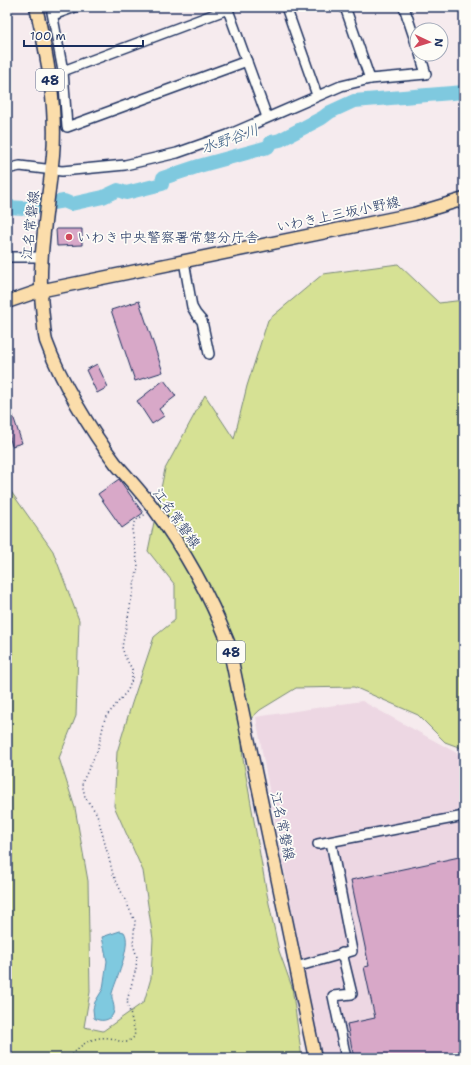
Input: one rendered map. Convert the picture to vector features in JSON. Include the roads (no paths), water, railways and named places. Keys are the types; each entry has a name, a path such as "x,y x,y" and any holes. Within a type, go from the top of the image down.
{"main road":[{"name":"江名常磐線","path":"36,7 52,97 53,154 44,225 40,291 46,339 67,388 115,462 153,508 186,556 215,609 228,642 315,1058"},
{"name":"いわき上三坂小野線","path":"7,302 40,291 414,214 464,200"}],"street":[{"path":"75,7 52,11 63,71 66,127 247,61"},
{"path":"286,7 317,95"},
{"path":"345,7 370,79"},
{"path":"404,7 409,22"},
{"path":"63,71 228,8 267,117"},
{"path":"7,169 20,166 62,171 102,168 124,165 177,153 228,135 317,95 341,86 370,79 426,74 422,62"},
{"path":"7,257 42,257"},
{"path":"184,261 192,306 202,321 209,354"},
{"path":"318,844 464,816"},
{"path":"296,967 352,951 331,842"},
{"path":"342,953 352,994 333,996 346,1058"}],"water":[{"path":"120,931 124,932 126,944 123,961 112,993 114,1011 110,1018 99,1020 94,1018 93,1009 95,1002 103,989 107,961 102,937"}],"waterway":[{"name":"水野谷川","path":"7,207 24,208 64,201 71,204 103,197 118,190 126,193 162,184 163,178 199,166 268,147 271,142 280,140 322,118 330,112 354,101 464,92"}],"place":[{"name":"いわき中央警察署常磐分庁舎","path":"69,237"}]}
